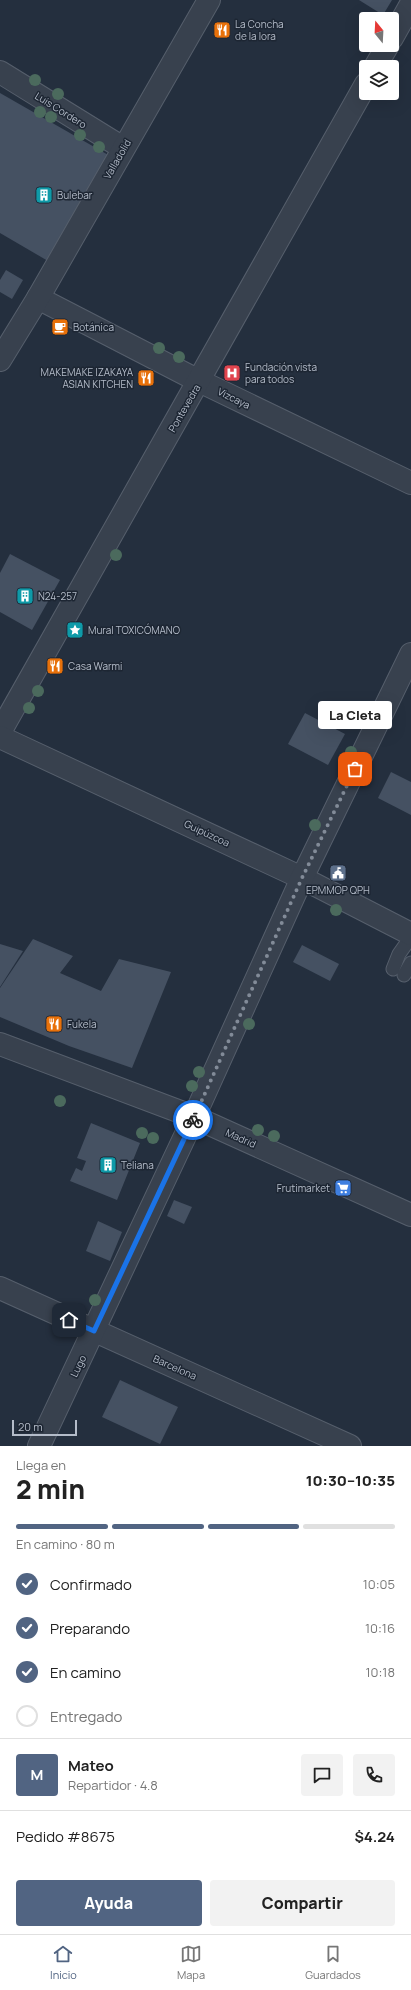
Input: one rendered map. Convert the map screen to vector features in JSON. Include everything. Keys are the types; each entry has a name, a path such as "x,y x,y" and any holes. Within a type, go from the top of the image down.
{"street":[{"name":"Valladolid","path":"0,360 38,298 209,0"},
{"path":"399,25 411,4"},
{"name":"Luis Cordero","path":"0,72 123,148"},
{"name":"Pontevedra","path":"0,732 200,381 359,97"},
{"name":"Vizcaya","path":"38,298 200,381 411,483"},
{"name":"Lugo","path":"39,1446 194,1117 302,878 411,654"},
{"name":"Guipúzcoa","path":"0,737 302,878 411,934"},
{"name":"Madrid","path":"0,1044 194,1117 411,1215"},
{"name":"Barcelona","path":"0,1288 350,1446"}],"lane":[{"path":"411,937 400,954 398,972 411,963"}],"building":[{"path":"359,0 392,0 385,12 378,12"},
{"name":"Bulebar","path":"0,93 110,156 48,261 0,233"},
{"path":"6,270 23,280 12,299 0,292 0,280"},
{"name":"N24-257","path":"10,554 60,580 32,630 0,612 0,573"},
{"path":"305,713 345,734 328,765 288,744"},
{"path":"391,772 411,782 411,815 378,798"},
{"path":"33,939 73,956 60,973 101,991 119,959 171,972 132,1068 69,1046 0,1017 0,988"},
{"path":"0,944 23,951 0,987"},
{"path":"302,945 339,964 330,981 293,962"},
{"name":"Teliana","path":"91,1123 140,1143 117,1200 70,1181 76,1168 82,1171 86,1161 77,1158"},
{"path":"174,1200 192,1207 184,1224 167,1216"},
{"path":"98,1221 122,1232 110,1261 86,1251"},
{"path":"120,1380 178,1407 160,1444 102,1417"}],"way so far":[{"path":"193,1120 302,878 355,769"}],"place":[{"name":"La Concha de la lora","path":"222,30"},
{"name":"Bulebar","path":"44,195"},
{"name":"Botánica","path":"60,327"},
{"name":"Fundación vista para todos","path":"232,373"},
{"name":"MAKEMAKE IZAKAYA ASIAN KITCHEN","path":"146,378"},
{"name":"N24-257","path":"25,596"},
{"name":"Mural TOXICÓMANO","path":"75,630"},
{"name":"Casa Warmi","path":"55,666"},
{"name":"La Cleta","path":"355,769"},
{"name":"EPMMOP QPH","path":"338,873"},
{"name":"Fukela","path":"54,1024"},
{"name":"Teliana","path":"108,1165"},
{"name":"Frutimarket","path":"343,1188"}],"route":[{"path":"69,1320 94,1331 193,1120"}]}
